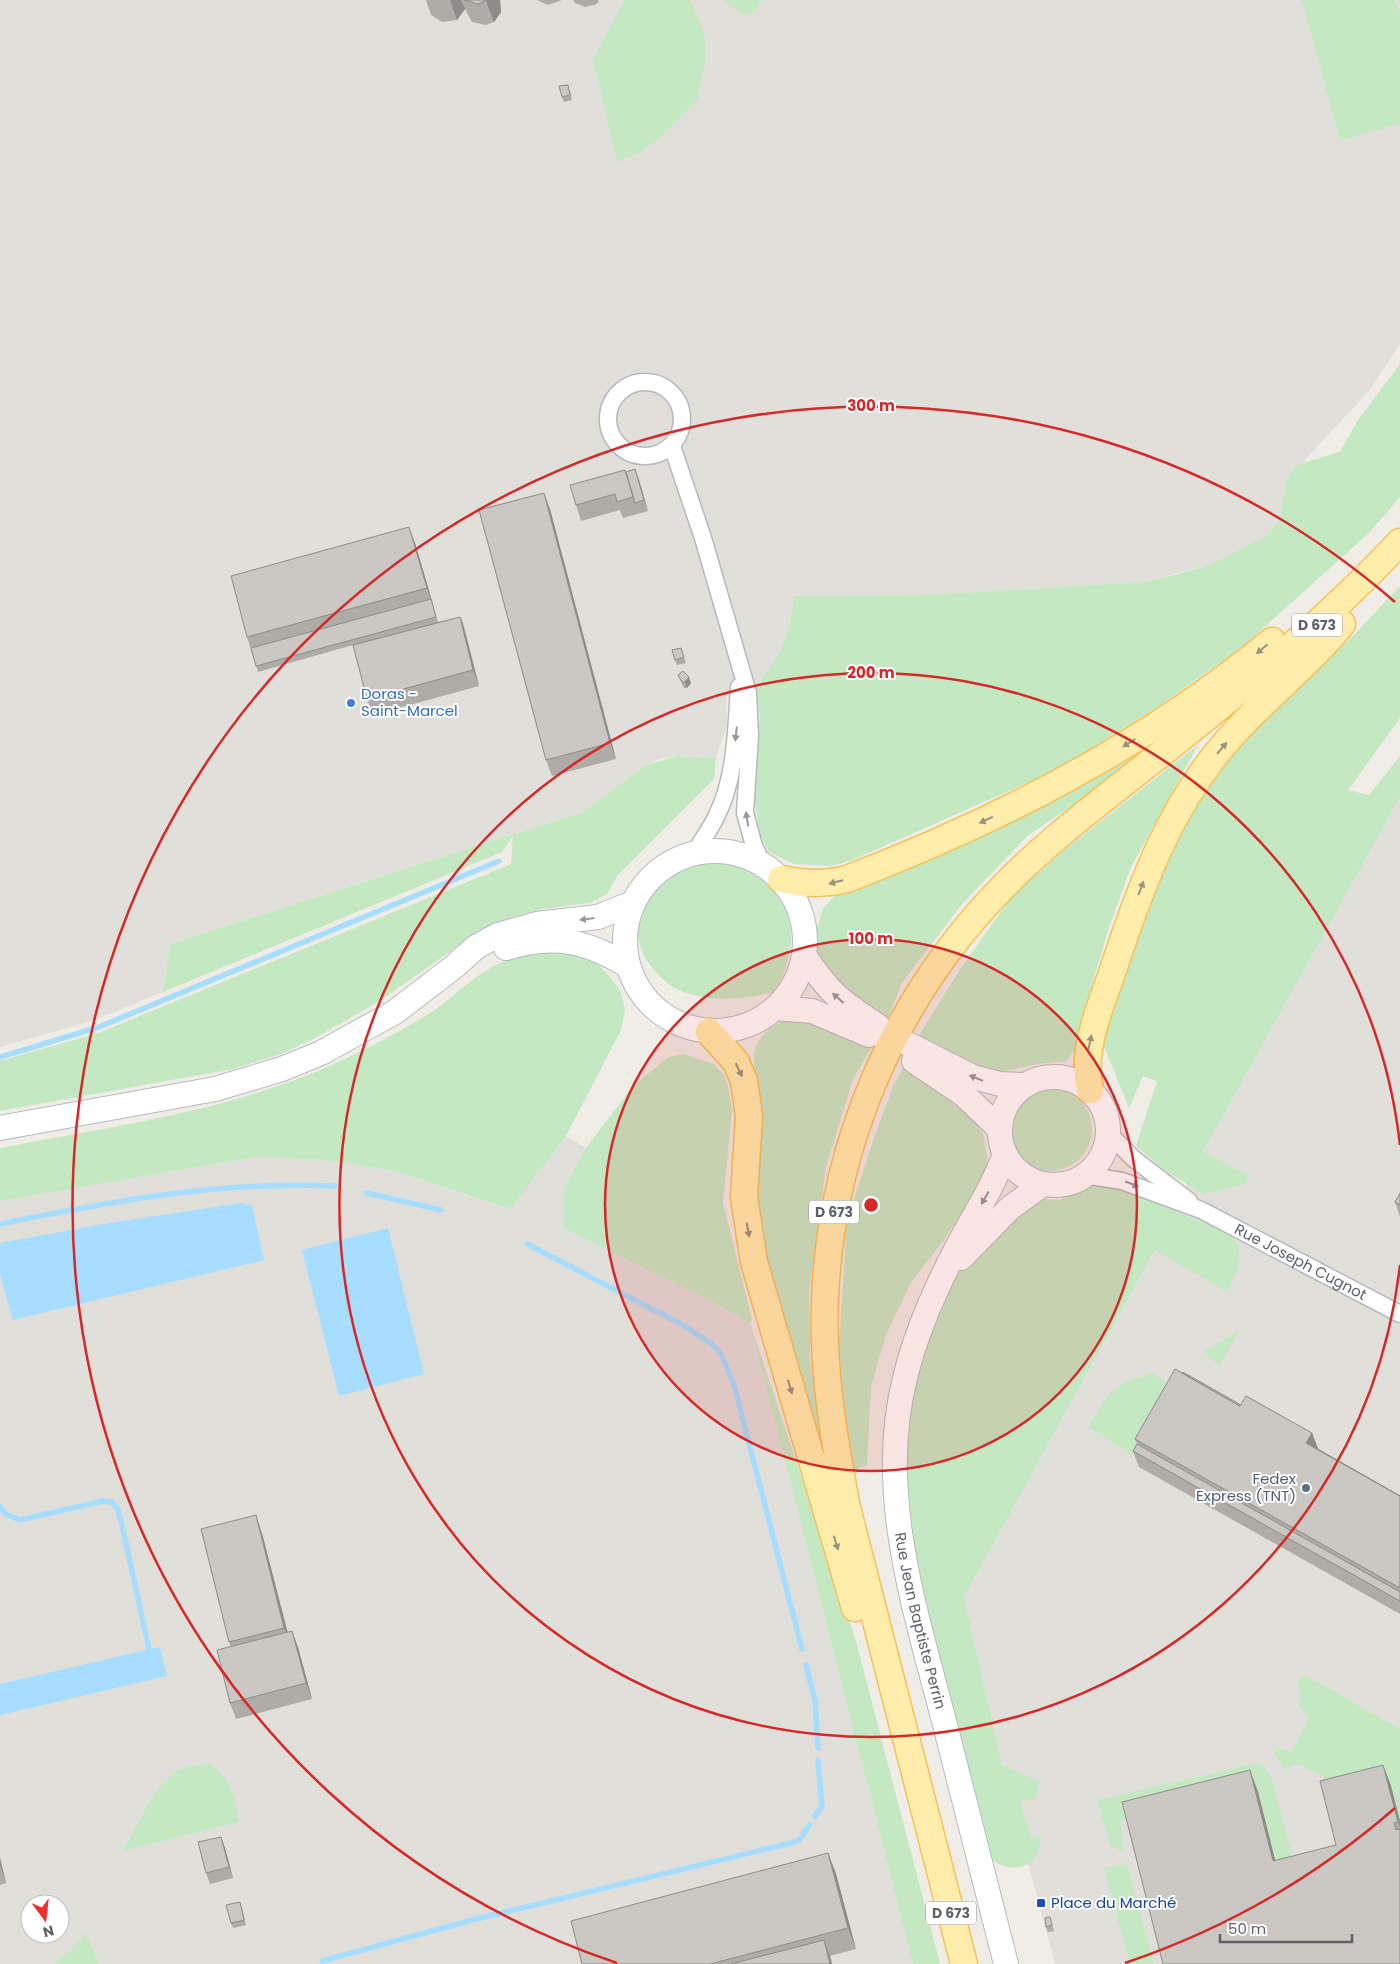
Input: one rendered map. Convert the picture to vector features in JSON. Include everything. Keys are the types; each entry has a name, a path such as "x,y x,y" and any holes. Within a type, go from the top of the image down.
{"main road":[{"path":"772,872 799,907 806,939 804,955 794,984 775,1008 745,1027 710,1032 682,1026 665,1017 650,1005 638,989 628,966 625,934 633,903 644,886 658,871 675,861 694,854 712,851 730,852 747,857 772,872 814,884 829,884 847,879 977,824 1082,771 1155,726 1248,661 1324,596 1400,521"},
{"name":"D 673","path":"964,1964 847,1508 835,1445 826,1374 824,1301 830,1232 844,1165 861,1112 883,1057 924,984 958,936 1002,888 1055,839 1310,632 1356,589 1400,542"},
{"path":"1090,1090 1087,1075 1087,1058 1097,1018 1147,872 1178,807 1234,733 1336,631 1400,552"},
{"path":"0,1128 215,1089 282,1069 321,1053 395,1012 455,966 476,947 498,935 537,924 598,917 633,903"},
{"path":"455,966 512,946 534,941 554,940 590,946 604,951 628,966"},
{"path":"775,1008 812,1010 875,1031 830,992 804,955"},
{"path":"710,1032 736,1062 744,1081 749,1116 744,1198 754,1262 901,1765 938,1862"},
{"path":"1000,1128 963,1094 907,1050 973,1077 1000,1084 1024,1086"},
{"path":"1050,1076 1072,1080 1090,1090 1100,1102 1106,1117 1108,1133 1105,1150 1097,1164 1085,1175 1072,1182 1058,1185 1043,1184 1027,1178 1014,1168 1004,1154 1000,1141 1000,1128 1007,1104 1024,1086 1037,1079 1050,1076"},
{"name":"Rue Jean Baptiste Perrin","path":"1004,1154 996,1180 970,1223 923,1318 905,1376 896,1437 897,1509 915,1608 1006,1964"},
{"name":"Rue Jean Baptiste Perrin","path":"943,1278 1010,1208 1043,1184"}],"street":[{"path":"672,446 655,456 636,456 619,446 609,429 609,410 619,393 636,383 655,383 672,393 682,409 682,429 672,446 703,538 748,692 746,813 754,846 772,872"},
{"path":"694,854 717,816 727,786 737,728 740,668"},
{"name":"Rue Joseph Cugnot","path":"1108,1133 1134,1159 1201,1210"},
{"name":"Rue Joseph Cugnot","path":"1085,1175 1122,1181 1201,1210 1400,1314"}],"shaded area":[{"path":"0,0 1400,0 1400,344 1369,391 1286,480 1280,520 1265,537 1243,550 1210,565 1143,582 927,595 794,596 787,638 777,661 755,688 726,696 727,724 716,758 677,756 660,759 646,765 583,812 170,944 163,992 92,1021 0,1047"},
{"path":"1400,797 1400,1964 1055,1964 1002,1765 964,1597 1155,1250 1203,1152"},
{"path":"566,1136 586,1148 564,1187 563,1228 750,1322 913,1964 0,1964 0,1201 257,1157 324,1160 394,1171 509,1209"}],"green space":[{"path":"625,0 690,0 704,31 706,58 697,100 663,135 640,152 617,162 593,59"},
{"path":"724,0 761,0 755,12 746,16"},
{"path":"1302,0 1395,0 1400,12 1400,124 1340,140"},
{"path":"1400,364 1400,497 1369,533 1240,649 1153,710 1054,771 850,861 832,866 794,864 769,852 759,833 754,795 760,717 755,688 772,665 783,645 794,596 927,595 1143,582 1210,565 1265,537 1280,520 1286,480 1299,464 1340,452 1358,420"},
{"path":"1400,586 1400,718 1348,790 1369,795 1400,756 1400,797 1203,1152 1250,1176 1245,1184 1203,1194 1163,1169 1136,1146 1157,1081 1143,1076 1129,1108 1103,1044 1105,1021 1167,846 1253,721 1352,637"},
{"path":"1197,708 1079,801 1027,836 962,904 902,983 886,1022 819,970 815,936 823,908 840,891"},
{"path":"1198,745 1131,867 1109,927 1083,1016 1076,1049 1066,1061 1037,1064 989,1075 916,1040 959,971 1012,896 1063,851"},
{"path":"677,756 716,758 714,779 618,875 607,894 589,903 543,909 506,919 474,935 378,1002 315,1038 279,1055 233,1069 0,1111 0,1061 98,1033 511,864 513,836 502,852 163,992 170,944 583,812 646,765"},
{"path":"709,861 732,863 753,871 769,883 781,898 788,916 791,935 789,955 783,975 772,993 725,999 690,994 675,988 663,979 650,965 642,951 638,936 638,921 642,907 649,894 659,882 671,873 689,865"},
{"path":"563,950 593,959 611,978 621,992 625,1010 621,1030 566,1136 510,1209 394,1171 324,1160 257,1157 0,1201 0,1148 171,1115 213,1105 296,1080 336,1063 410,1025 447,1001 473,979 496,965 524,955"},
{"path":"791,1017 812,1018 873,1045 853,1079 826,1167 809,1291 810,1358 826,1472 755,1225 754,1052 760,1039 768,1030"},
{"path":"683,1054 714,1064 724,1075 728,1087 732,1110 723,1203 752,1319 750,1323 713,1302 563,1228 564,1187 586,1148 633,1086 667,1058"},
{"path":"905,1064 976,1122 983,1133 987,1158 986,1174 944,1240 911,1282 886,1335 871,1387 867,1465 851,1471 839,1345 847,1221 893,1086"},
{"path":"1042,1087 1058,1087 1074,1094 1085,1105 1092,1121 1089,1145 1080,1159 1074,1164 1058,1171 1042,1171 1026,1164 1015,1153 1008,1137 1008,1121 1015,1105 1026,1094"},
{"path":"1092,1186 1107,1186 1125,1190 1232,1235 1239,1251 1239,1264 1227,1292 1155,1250 964,1597 1002,1765 1039,1781 1036,1799 1020,1801 1031,1838 1041,1835 1040,1846 1031,1862 1015,1868 1006,1867 988,1857 912,1559 904,1437 916,1356 939,1305 967,1261 994,1233 1040,1199 1060,1200"},
{"path":"750,1323 856,1641 940,1964 913,1964"},
{"path":"1239,1331 1220,1365 1207,1357 1203,1352"},
{"path":"1152,1373 1173,1387 1135,1457 1089,1427 1107,1397 1113,1391 1128,1381"},
{"path":"1305,1675 1400,1729 1400,1821 1329,1795 1323,1776 1297,1764 1284,1769 1275,1755 1276,1747 1292,1752 1309,1718 1299,1706 1298,1681"},
{"path":"1257,1763 1265,1768 1272,1779 1295,1868 1278,1873 1255,1786 1121,1821 1123,1851 1111,1847 1097,1800"},
{"path":"210,1764 223,1776 231,1790 239,1822 123,1851 154,1796 169,1777 185,1768"},
{"path":"1127,1864 1154,1964 1130,1964 1104,1868"},
{"path":"86,1933 99,1964 54,1964 70,1952"}],"water":[{"path":"242,1203 252,1205 264,1260 13,1320 0,1275 0,1243 103,1224"},
{"path":"388,1228 424,1374 339,1396 302,1250"},
{"path":"160,1647 167,1676 0,1715 0,1684"}],"building":[{"path":"464,0 487,0 478,4"},
{"path":"568,85 570,95 562,97 559,86"},
{"path":"635,469 644,500 635,503 626,472"},
{"path":"625,470 633,497 617,502 615,494 576,505 570,485"},
{"path":"544,493 610,743 546,760 479,510"},
{"path":"409,527 427,588 247,637 231,576"},
{"path":"431,599 436,617 256,666 251,648"},
{"path":"460,617 473,670 367,699 353,645"},
{"path":"681,648 684,657 675,660 672,650"},
{"path":"683,671 689,677 685,682 682,682 678,675"},
{"path":"1400,1193 1400,1205 1395,1202"},
{"path":"1175,1369 1240,1406 1246,1396 1312,1433 1306,1443 1400,1496 1400,1588 1135,1439"},
{"path":"1183,1372 1241,1405 1182,1373"},
{"path":"1137,1444 1400,1592 1400,1601 1133,1451"},
{"path":"1313,1447 1314,1447 1400,1496"},
{"path":"256,1515 284,1628 229,1642 201,1529"},
{"path":"292,1631 306,1683 230,1703 217,1650"},
{"path":"1383,1765 1398,1822 1394,1823 1396,1830 1400,1829 1400,1964 1163,1964 1122,1802 1250,1770 1273,1861 1336,1845 1320,1781"},
{"path":"221,1837 229,1867 206,1873 198,1842"},
{"path":"828,1853 848,1928 710,1964 582,1964 571,1921"},
{"path":"240,1902 244,1920 231,1923 226,1905"},
{"path":"1050,1917 1052,1925 1046,1927 1045,1918"},
{"path":"824,1940 830,1964 731,1964"}],"waterway":[{"path":"0,1057 99,1027 499,861"},
{"path":"0,1224 166,1194 249,1187 335,1186"},
{"path":"367,1193 441,1210"},
{"path":"527,1244 681,1324 712,1344 721,1354 734,1385 802,1649"},
{"path":"0,1507 6,1514 20,1520 103,1501 112,1502 118,1510 122,1525 149,1649"},
{"path":"806,1665 815,1700 818,1748"},
{"path":"815,1816 822,1806 818,1760"},
{"path":"322,1961 472,1920 795,1842 800,1839 810,1825"}],"place":[{"name":"Doras - Saint-Marcel","path":"351,703"},
{"name":"Fedex Express (TNT)","path":"1306,1488"},
{"name":"Place du Marché","path":"1041,1903"}]}
